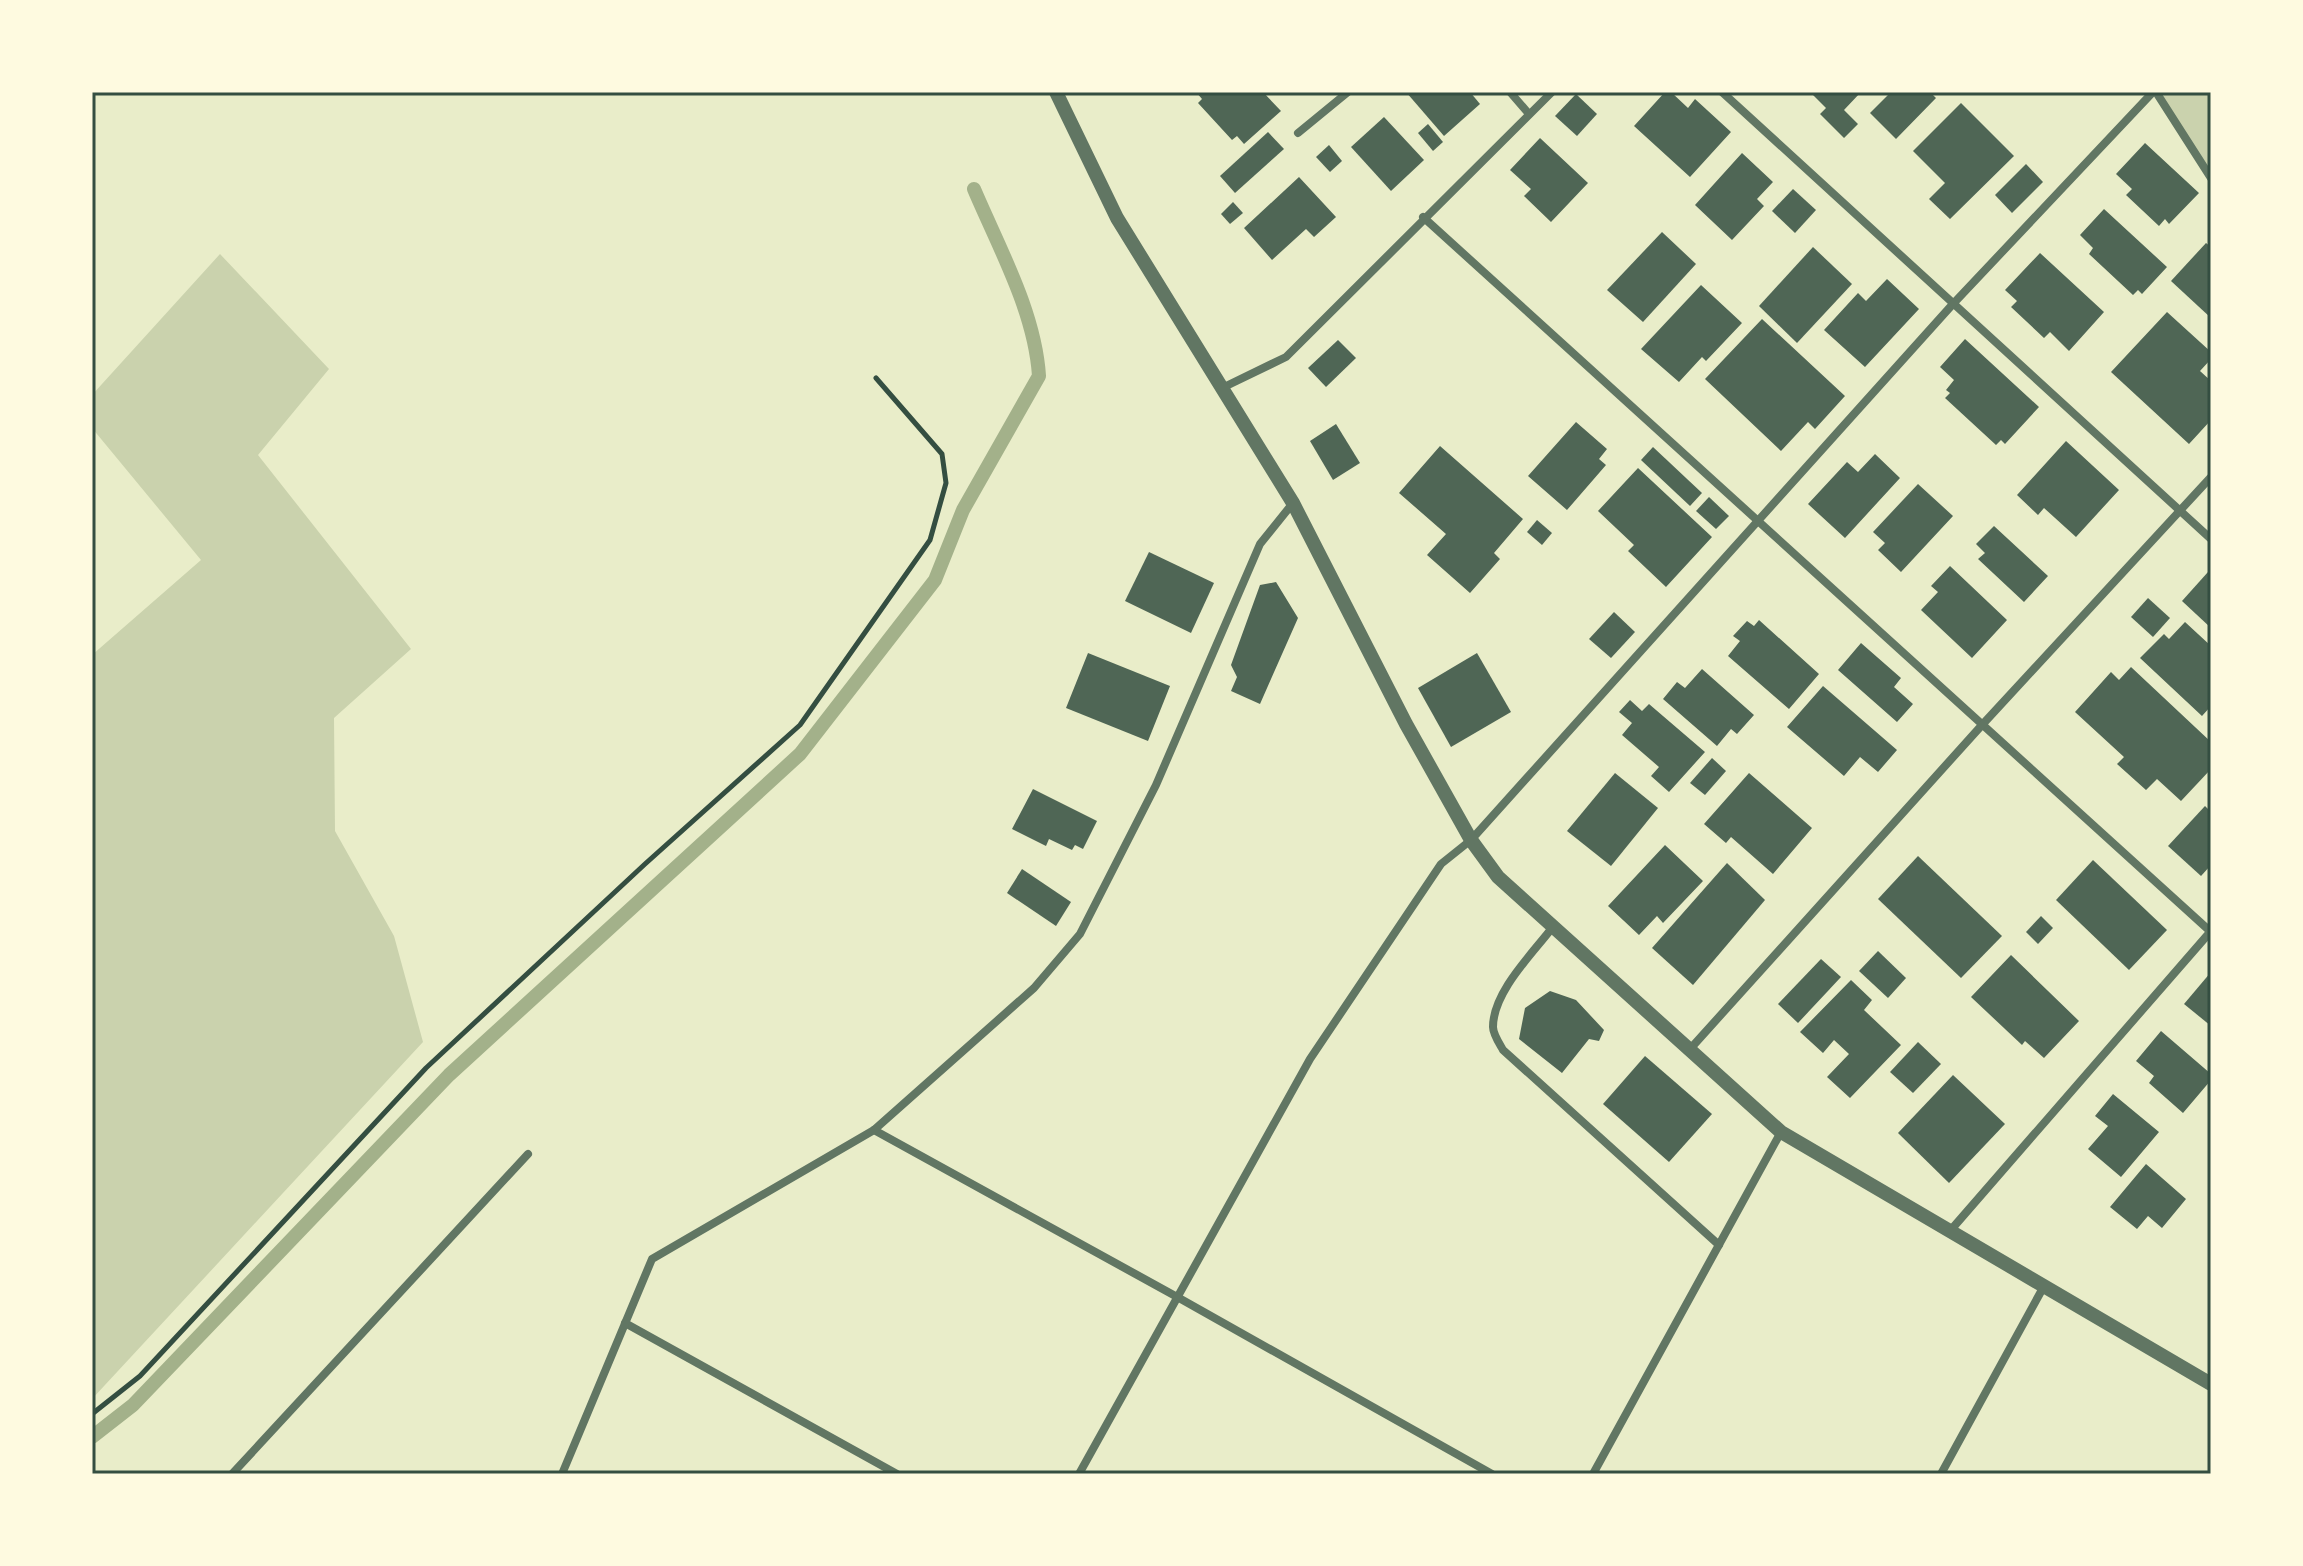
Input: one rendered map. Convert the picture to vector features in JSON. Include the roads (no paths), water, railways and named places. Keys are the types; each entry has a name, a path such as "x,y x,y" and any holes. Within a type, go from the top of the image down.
{"street":[{"path":"1056,92 1117,218 1293,503 1406,724 1471,840 1498,877 1781,1132 2211,1384"},
{"path":"1298,133 1348,92"},
{"path":"1510,92 1529,114"},
{"path":"1222,388 1286,357 1423,217 1552,92"},
{"path":"1722,92 2211,539"},
{"path":"1079,1474 1310,1059 1441,864 1471,840 1952,305 2154,92 2211,178"},
{"path":"1423,217 2211,931 1950,1231"},
{"path":"1691,1048 2211,477"},
{"path":"562,1474 652,1259 874,1130 1034,988 1080,934 1156,785 1260,544 1293,503"},
{"path":"1552,928 1503,992 1496,1007 1493,1030 1503,1050 1719,1245"},
{"path":"874,1130 1492,1474"},
{"path":"1593,1474 1781,1132"},
{"path":"232,1474 528,1154"},
{"path":"1941,1474 2044,1286"},
{"path":"625,1323 897,1474"}],"waterway":[{"path":"92,1437 133,1405 449,1075 800,754 935,580 963,510 1039,376 1031,328 1023,304 974,189"}]}
